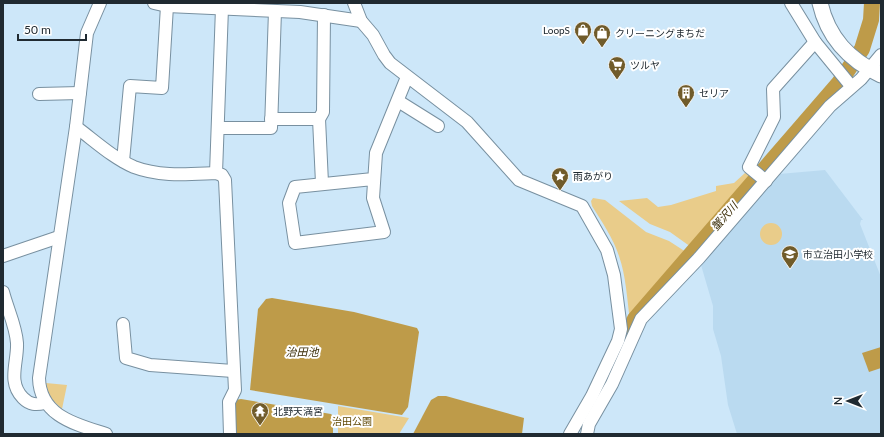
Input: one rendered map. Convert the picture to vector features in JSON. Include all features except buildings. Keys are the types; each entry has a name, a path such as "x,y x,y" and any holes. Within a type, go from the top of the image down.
{"main road":[{"path":"820,3 823,15 832,33 848,54 871,70"}],"street":[{"path":"100,3 87,33 76,127 39,378 39,389 45,403 53,411 65,418 106,434"},
{"path":"154,3 167,6 324,15 361,21"},
{"path":"354,3 361,21 373,35 384,55 407,77 467,122 519,180 582,206 610,258 621,329 618,341 593,395 570,434"},
{"path":"791,3 815,42 850,84"},
{"path":"122,161 130,86 162,88 167,6"},
{"path":"216,173 222,8"},
{"path":"218,128 271,128 275,11"},
{"path":"322,183 319,119 323,112 324,15"},
{"path":"761,177 749,168 774,116 773,89 815,42"},
{"path":"586,434 589,424 612,384 641,319 699,258 761,177 850,84 862,79 871,70 881,56"},
{"path":"373,179 322,183 295,187 290,203 295,243 384,232 373,198 373,179 376,154 407,77"},
{"path":"39,94 80,93"},
{"path":"398,101 438,126"},
{"path":"271,119 319,119"},
{"path":"76,127 122,161 134,167 159,173 216,173 222,175 225,180 227,190 233,371 235,390 229,402 230,434"},
{"path":"3,256 59,237"},
{"path":"3,292 17,341 14,382 18,393 26,401 34,405 45,403"},
{"path":"123,324 126,358 150,365 233,371"}],"shaded area":[{"path":"825,170 863,220 861,220 860,224 881,277 881,434 737,434 728,405 721,356 713,329 713,306 701,265 779,174"},
{"path":"241,399 331,414 333,416 333,434 234,434 232,420 235,400"}],"green space":[{"path":"745,173 753,175 691,247 670,232 650,224 619,201 647,198 658,207 671,205 716,191 716,186 734,183"},
{"path":"593,198 605,200 646,232 669,241 686,252 639,306 630,321 625,280 617,249 592,206 591,201"},
{"path":"767,223 775,223 782,230 782,238 775,245 767,245 760,238 760,230"},
{"path":"46,383 67,385 62,409 49,397"},
{"name":"治田公園","path":"338,406 409,418 399,434 338,434"}],"water":[{"name":"治田池","path":"272,298 354,312 417,328 419,332 408,407 402,415 250,390 258,309 266,299"},
{"path":"881,347 881,368 869,372 862,353"},
{"path":"438,396 446,396 524,418 522,434 413,434 431,400"}],"waterway":[{"name":"蟹沢川","path":"593,407 635,319 839,83 862,49 871,20 872,3"}],"place":[{"name":"LoopS","path":"583,45"},
{"name":"クリーニングまちだ","path":"602,48"},
{"name":"ツルヤ","path":"617,80"},
{"name":"セリア","path":"686,108"},
{"name":"雨あがり","path":"560,191"},
{"name":"市立治田小学校","path":"790,269"},
{"name":"北野天満宮","path":"260,426"}]}
